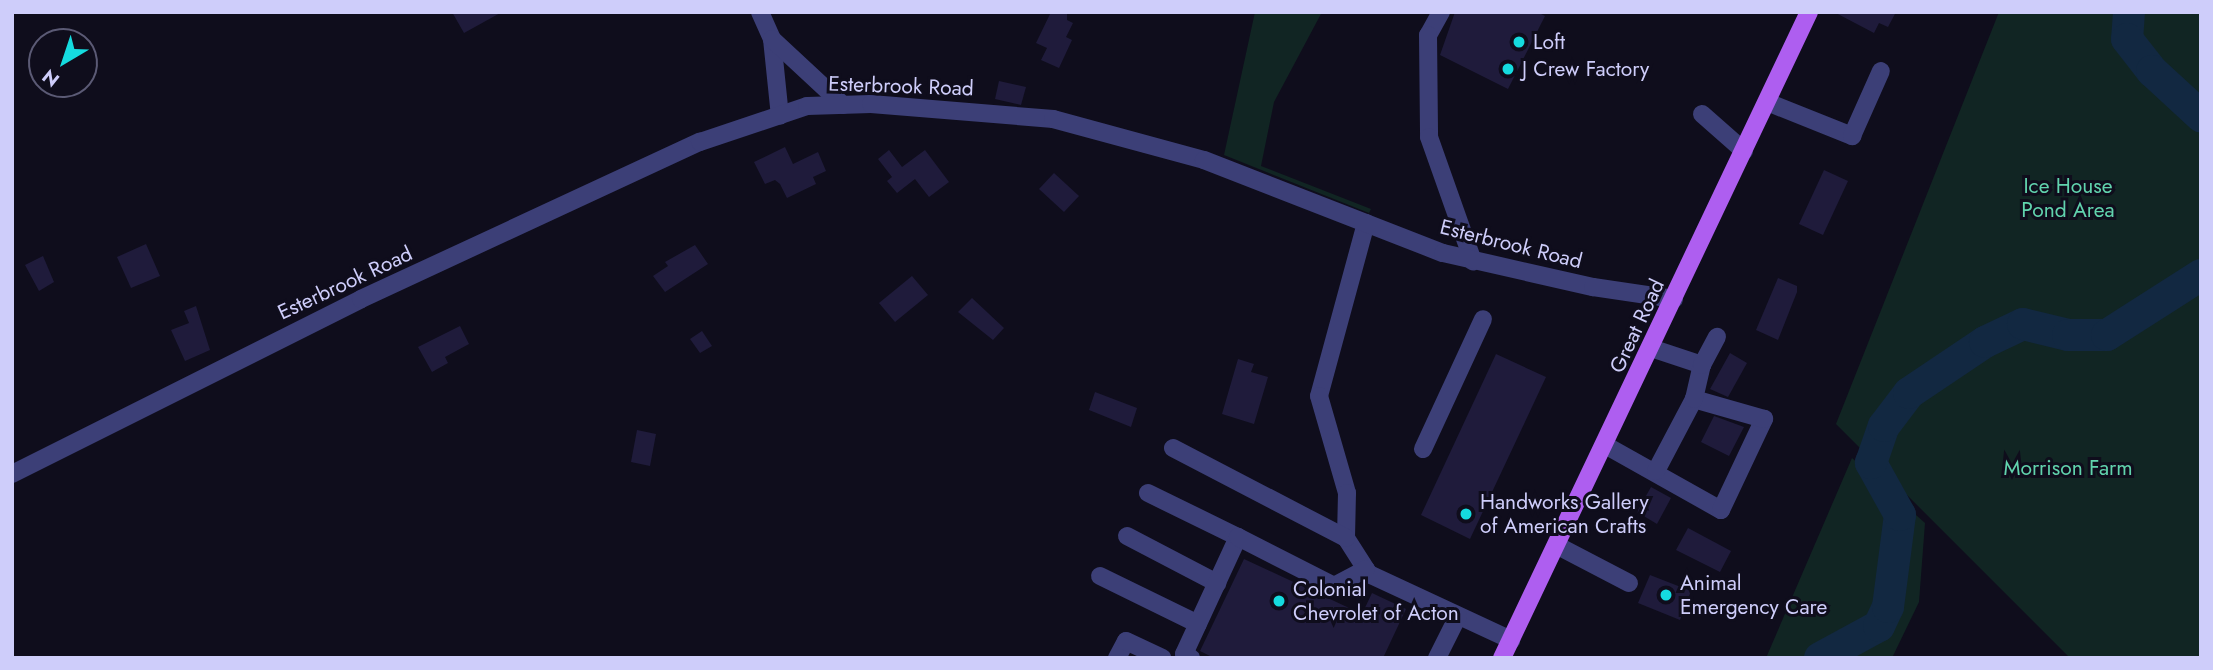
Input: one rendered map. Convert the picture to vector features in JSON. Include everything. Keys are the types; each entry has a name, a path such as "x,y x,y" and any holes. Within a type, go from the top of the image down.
{"main road":[{"name":"Great Road","path":"1502,658 1558,546 1810,12"}],"street":[{"path":"760,12 772,39 780,116"},
{"path":"1441,12 1428,35 1429,137 1473,261"},
{"path":"772,39 843,105"},
{"path":"1767,102 1852,136 1881,71"},
{"name":"Esterbrook Road","path":"12,474 361,299 699,142 807,106 843,105 1053,119 1205,160 1366,223 1473,261 1674,299"},
{"path":"1702,114 1744,151"},
{"path":"1346,538 1347,493 1320,397 1366,223"},
{"path":"1423,449 1483,319"},
{"path":"1656,471 1694,399 1702,365 1717,337"},
{"path":"1651,348 1702,365"},
{"path":"1605,446 1656,471 1721,510 1764,419 1694,399"},
{"path":"1173,448 1346,538 1366,569 1511,640"},
{"path":"1148,493 1334,586 1366,569"},
{"path":"1127,536 1217,583"},
{"path":"1185,656 1238,537"},
{"path":"1558,546 1629,583"},
{"path":"1100,576 1198,624"},
{"path":"1437,658 1458,615"},
{"path":"1117,658 1126,641 1162,658"}],"green space":[{"path":"1255,12 1322,12 1274,102 1261,166 1371,209 1369,213 1224,155"},
{"path":"1999,12 2201,12 2201,658 2070,658 1836,424"},
{"path":"1852,458 1925,523 1919,602 1892,658 1766,658"}],"building":[{"path":"452,12 502,12 464,33"},
{"path":"1051,12 1067,12 1067,20 1073,23 1066,37 1072,40 1059,68 1041,60 1047,48 1036,43"},
{"path":"1455,12 1537,12 1545,16 1508,89 1440,55"},
{"path":"1834,12 1896,12 1888,27 1879,23 1874,33"},
{"path":"999,81 1026,87 1021,105 995,99"},
{"path":"785,147 793,164 818,152 826,171 813,177 816,184 787,198 775,180 765,184 754,162"},
{"path":"889,150 902,167 925,150 949,182 929,197 915,179 897,193 887,181 892,177 878,159"},
{"path":"1824,170 1848,181 1823,235 1799,224"},
{"path":"1054,173 1079,196 1064,212 1039,189"},
{"path":"146,244 160,276 131,288 117,257"},
{"path":"695,245 708,264 665,292 653,276 668,266 665,262"},
{"path":"43,256 54,282 39,291 25,265"},
{"path":"912,276 928,295 895,322 879,303"},
{"path":"1778,278 1797,286 1797,292 1778,340 1756,330"},
{"path":"972,298 1004,328 993,340 958,312"},
{"path":"196,306 210,350 185,361 171,330 189,323 184,311"},
{"path":"460,326 469,344 445,357 448,363 432,372 418,347"},
{"path":"702,331 712,346 700,353 690,339"},
{"path":"1730,353 1747,363 1728,397 1710,389"},
{"path":"1496,354 1546,377 1470,539 1421,515"},
{"path":"1238,359 1254,364 1251,372 1268,377 1254,424 1222,414"},
{"path":"1095,392 1137,408 1131,427 1089,410"},
{"path":"1714,416 1744,427 1729,456 1701,442"},
{"path":"637,430 656,434 650,466 631,462"},
{"path":"1651,487 1671,498 1657,524 1637,512"},
{"path":"1688,528 1731,551 1720,572 1676,550"},
{"name":"Colonial Chevrolet of Acton","path":"1244,559 1362,614 1372,593 1406,609 1383,658 1214,658 1200,651"},
{"name":"Animal Emergency Care","path":"1650,575 1691,591 1680,620 1638,603"}],"waterway":[{"path":"2129,12 2127,39 2152,71 2201,116"},
{"path":"1820,658 1879,626 1888,607 1900,515 1871,463 1884,426 1909,393 1985,342 2023,324 2068,335 2107,335 2201,275"}],"place":[{"name":"Loft","path":"1519,42"},
{"name":"J Crew Factory","path":"1508,69"},
{"name":"Handworks Gallery of American Crafts","path":"1466,514"},
{"name":"Animal Emergency Care","path":"1666,595"},
{"name":"Colonial Chevrolet of Acton","path":"1279,601"}],"park label":[{"name":"Ice House Pond Area","path":"2068,198"},
{"name":"Morrison Farm","path":"2068,468"}]}
